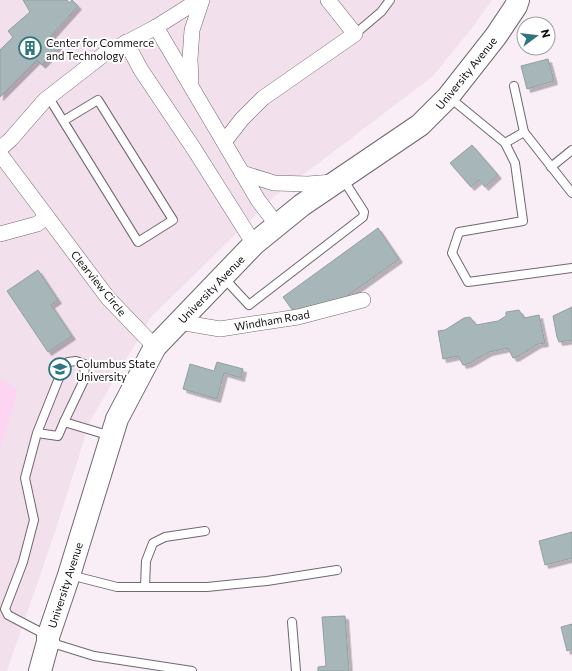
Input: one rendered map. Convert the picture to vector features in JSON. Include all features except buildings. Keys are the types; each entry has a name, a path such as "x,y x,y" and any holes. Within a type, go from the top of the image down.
{"main road":[{"name":"University Avenue","path":"40,671 48,640 117,419 155,347 254,244 276,225 420,125 448,97 496,36 516,6 518,0"}],"street":[{"path":"0,149 11,139 45,100 103,55 156,27 200,0"},
{"path":"191,85 190,59 192,30 200,0"},
{"path":"224,142 242,119 263,98 355,34 328,0"},
{"path":"156,27 258,200 276,225"},
{"path":"126,42 141,70 194,149 254,244"},
{"name":"Clearview Circle","path":"0,154 108,298 155,347"},
{"path":"242,173 274,183 308,184 340,180"},
{"path":"0,234 37,224 47,217"},
{"name":"Windham Road","path":"179,322 220,329 298,317 363,300"}],"lane":[{"path":"355,34 381,12 390,0"},
{"path":"514,86 524,132 572,193"},
{"path":"448,97 505,143 515,163 523,221 459,232 452,253 468,282 572,268"},
{"path":"49,98 63,121 138,242 173,220 98,100 63,121"},
{"path":"505,143 524,132"},
{"path":"551,167 572,150"},
{"path":"222,277 249,305 363,217 364,212 340,180"},
{"path":"37,433 58,436 85,378 84,364 76,361 68,362 37,433 25,478 34,520 23,562 5,609 8,615 48,640 94,656 192,671"},
{"path":"64,422 112,436"},
{"path":"145,587 146,561 153,544 165,537 205,531"},
{"path":"69,575 117,587 206,587 267,581 337,570"},
{"path":"292,622 296,671"}],"shaded area":[{"name":"Columbus State University","path":"0,0 492,0 473,27 432,77 275,196 151,317 90,421 56,529 7,671 0,671"},
{"path":"0,379 18,389 0,450"}],"place":[{"name":"Center for Commerce and Technology","path":"30,48"},
{"name":"Columbus State University","path":"60,369"}]}
